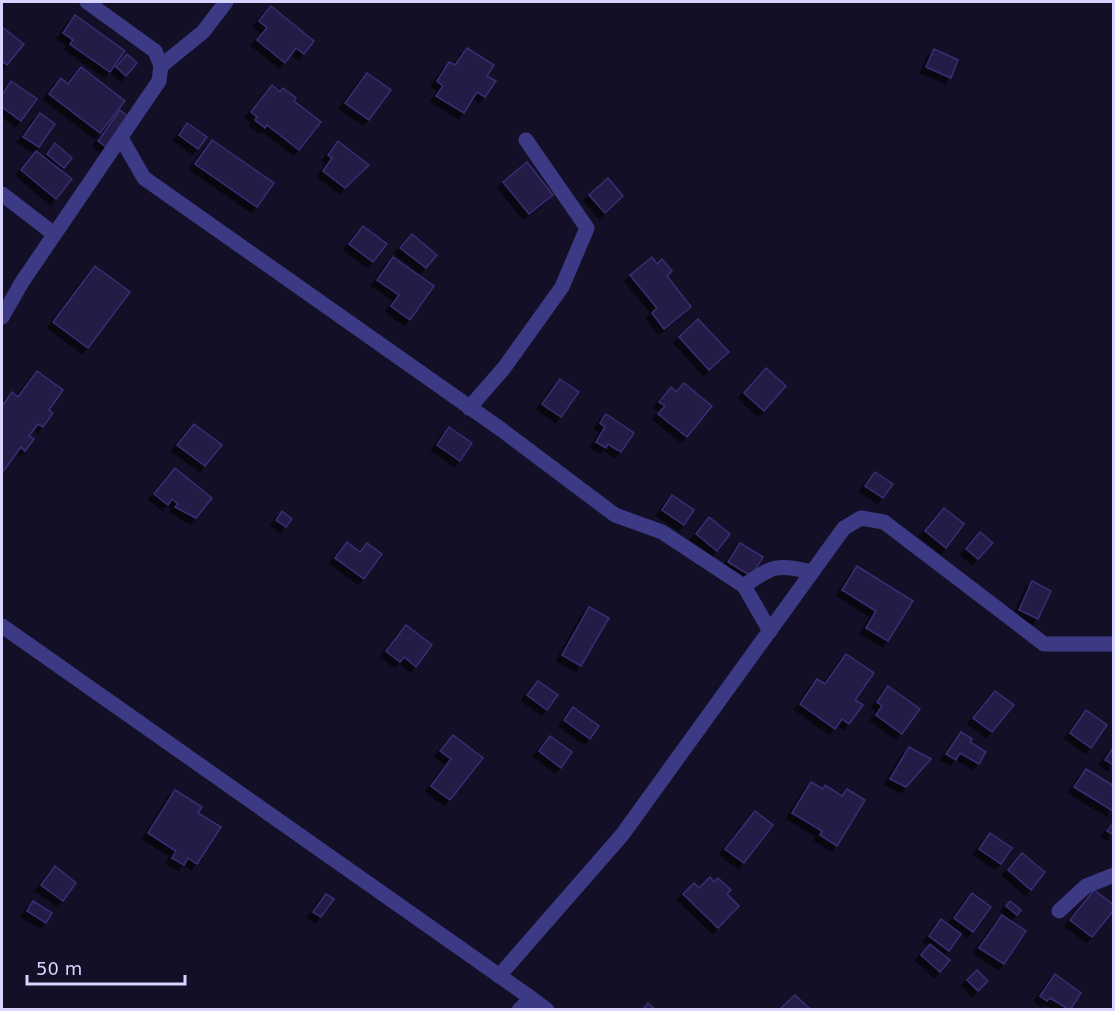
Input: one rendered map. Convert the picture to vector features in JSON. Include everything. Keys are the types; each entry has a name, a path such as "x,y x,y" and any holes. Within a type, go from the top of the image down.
{"street":[{"path":"2,317 54,234 159,81 161,66 155,51 87,2"},
{"path":"161,66 202,32 226,2"},
{"path":"121,138 144,178 470,408 615,515 662,532 744,586 770,631"},
{"path":"470,408 504,368 562,287 586,228 526,140"},
{"path":"2,194 54,234"},
{"path":"499,976 622,835 844,528 861,518 884,522 1044,644 1113,644"},
{"path":"744,586 770,567 812,572"},
{"path":"2,626 547,1010"},
{"path":"1059,911 1086,886 1113,874"},
{"path":"519,1010 531,998"}],"building":[{"path":"271,6 314,41 304,54 296,48 285,63 257,40 267,28 259,21"},
{"path":"75,15 125,51 110,72 70,44 73,40 63,33"},
{"path":"2,27 24,44 7,65 2,61"},
{"path":"467,48 494,65 487,76 496,81 485,97 477,92 464,113 436,96 443,86 437,81 449,62 455,65"},
{"path":"934,49 958,60 951,78 926,67"},
{"path":"127,54 137,63 126,76 116,67"},
{"path":"81,67 125,101 100,133 49,94 61,78 68,84"},
{"path":"367,73 391,90 369,120 345,103"},
{"path":"11,81 37,99 21,121 2,107 2,95"},
{"path":"272,85 280,92 283,88 296,98 294,101 321,122 299,150 267,125 265,128 255,120 257,117 251,112"},
{"path":"120,110 131,119 109,149 98,141"},
{"path":"40,113 55,124 39,147 23,137"},
{"path":"187,123 207,137 198,149 179,135"},
{"path":"212,140 274,183 257,207 195,164"},
{"path":"338,141 369,165 345,188 323,171 332,158 328,155"},
{"path":"55,143 72,158 64,168 47,154"},
{"path":"36,151 72,179 56,199 21,170"},
{"path":"527,162 553,195 529,214 503,182"},
{"path":"608,178 623,196 605,213 589,195"},
{"path":"363,226 387,244 373,262 349,244"},
{"path":"412,234 437,255 426,268 400,248"},
{"path":"393,257 434,286 410,320 391,306 399,295 377,280"},
{"path":"652,257 657,264 662,259 672,271 667,276 691,307 664,329 652,313 657,308 630,275"},
{"path":"95,266 130,292 88,348 53,322"},
{"path":"698,319 729,352 709,370 679,337"},
{"path":"766,368 786,386 764,411 744,393"},
{"path":"37,371 63,390 49,410 53,413 43,427 38,424 29,436 34,439 25,451 21,447 2,473 2,406 12,392 18,397"},
{"path":"560,379 579,392 561,417 542,404"},
{"path":"684,383 712,406 687,437 658,414 665,406 659,402 671,387 676,392"},
{"path":"606,414 634,433 621,452 608,444 606,448 596,442 605,427 600,423"},
{"path":"194,424 222,445 205,466 177,445"},
{"path":"449,427 472,443 460,461 437,445"},
{"path":"175,468 212,498 196,518 175,507 178,504 172,499 168,505 154,494"},
{"path":"875,472 893,484 883,498 865,486"},
{"path":"672,495 694,510 684,525 662,510"},
{"path":"944,508 964,524 946,548 925,531"},
{"path":"282,511 292,519 286,527 276,520"},
{"path":"709,517 730,534 717,551 696,534"},
{"path":"980,532 993,543 978,559 966,549"},
{"path":"347,542 360,552 367,543 382,554 364,579 335,558"},
{"path":"740,543 763,557 751,576 728,562"},
{"path":"857,566 913,601 888,641 866,628 876,611 842,590"},
{"path":"1032,581 1051,591 1038,619 1019,610"},
{"path":"589,607 609,618 581,666 562,655"},
{"path":"406,625 432,645 416,667 404,657 400,662 386,651"},
{"path":"846,654 874,673 855,700 863,705 849,724 842,719 835,729 800,704 817,679 825,684"},
{"path":"538,681 558,695 547,710 527,695"},
{"path":"888,686 920,709 902,734 876,715 882,706 877,702"},
{"path":"995,691 1014,705 992,732 973,718"},
{"path":"573,707 599,726 590,739 564,720"},
{"path":"1086,710 1107,725 1091,748 1070,733"},
{"path":"961,732 972,739 970,742 986,752 979,764 960,753 956,760 946,754"},
{"path":"453,735 483,758 450,800 431,786 451,759 440,751"},
{"path":"550,736 572,752 561,768 539,751"},
{"path":"1114,746 1114,765 1105,760"},
{"path":"909,747 931,759 906,787 890,779"},
{"path":"1086,769 1114,786 1113,811 1074,787"},
{"path":"811,782 823,789 825,785 842,796 847,789 865,800 837,846 820,835 822,831 792,813"},
{"path":"175,790 202,807 198,813 221,827 197,864 188,858 184,865 172,858 176,851 148,833"},
{"path":"755,811 773,825 744,863 725,849"},
{"path":"1114,822 1114,835 1107,831"},
{"path":"990,833 1012,848 1001,864 979,849"},
{"path":"1022,853 1045,872 1031,890 1008,870"},
{"path":"55,866 76,883 63,901 41,885"},
{"path":"710,877 714,882 718,878 731,890 727,894 739,906 718,928 683,894 694,883 699,888"},
{"path":"1094,890 1114,905 1114,910 1092,937 1070,920"},
{"path":"972,893 991,907 973,932 954,918"},
{"path":"326,894 334,899 321,917 313,912"},
{"path":"33,901 52,913 46,923 27,911"},
{"path":"1010,901 1021,910 1017,915 1006,906"},
{"path":"1002,915 1026,931 1004,964 979,948"},
{"path":"941,919 961,934 949,951 929,936"},
{"path":"930,944 950,960 940,972 921,955"},
{"path":"977,970 988,981 978,991 967,980"},
{"path":"1055,974 1081,993 1070,1010 1050,998 1047,1001 1040,996"},
{"path":"795,995 811,1010 780,1009"},
{"path":"648,1003 656,1010 642,1010"}]}
